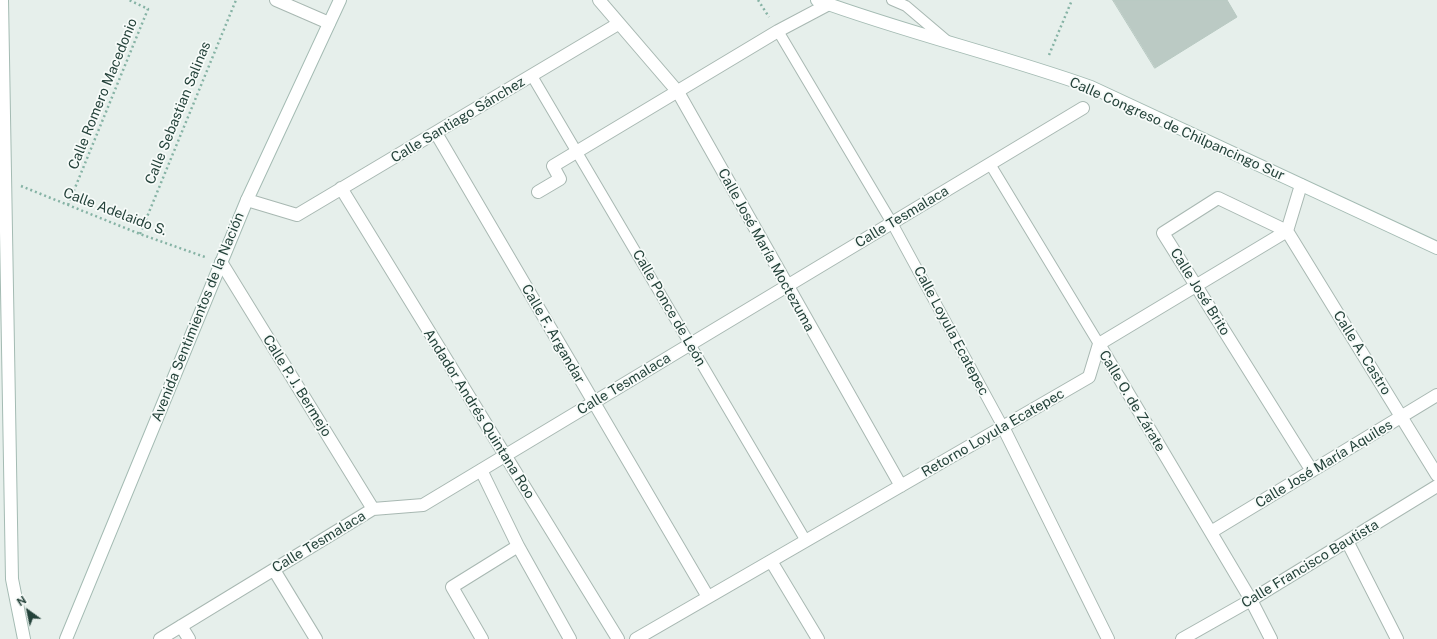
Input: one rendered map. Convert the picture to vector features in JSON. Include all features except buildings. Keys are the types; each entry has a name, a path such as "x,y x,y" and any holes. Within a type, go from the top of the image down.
{"street":[{"path":"2,0 12,579 24,639"},
{"path":"276,0 329,23"},
{"name":"Avenida Sentimientos de la Nación","path":"66,639 247,200 340,0"},
{"name":"Calle José María Moctezuma","path":"598,0 678,92 901,486"},
{"name":"Calle Congreso de Chilpancingo Sur","path":"817,0 949,43 1042,70 1091,87 1437,248"},
{"path":"538,192 560,179 553,166 778,31 829,4"},
{"name":"Calle Santiago Sánchez","path":"247,200 297,215 618,24"},
{"name":"Calle Tesmalaca","path":"160,639 373,509 423,505 1083,108"},
{"name":"Calle F. Argandar","path":"436,133 708,597"},
{"path":"1099,344 1287,231 1301,185"},
{"name":"Andador Andrés Quintana Roo","path":"341,188 618,639"},
{"name":"Calle José Brito","path":"1287,231 1218,198 1163,234 1197,285 1312,471"},
{"name":"Calle A. Castro","path":"1287,231 1437,475"},
{"name":"Calle P. J. Bermejo","path":"221,262 373,509"},
{"name":"Retorno Loyula Ecatepec","path":"636,639 1089,377 1099,344"},
{"name":"Calle O. de Zárate","path":"1099,344 1251,600 1271,639"},
{"name":"Calle José María Aquiles","path":"1210,532 1437,395"},
{"name":"Calle Loyula Ecatepec","path":"1003,427 1108,639"},
{"path":"481,470 518,546 570,639"},
{"name":"Calle Francisco Bautista","path":"1182,639 1251,600 1437,486"},
{"path":"1347,541 1398,639"},
{"path":"482,639 452,587 518,546"},
{"path":"771,561 818,639"},
{"path":"274,570 316,639"},
{"path":"181,626 189,639"}],"lane":[{"path":"892,0 906,6 949,43"},
{"name":"Calle Loyula Ecatepec","path":"778,31 892,223 1003,427"},
{"name":"Calle Ponce de León","path":"532,76 578,151 806,541"},
{"name":"Calle O. de Zárate","path":"990,164 1099,344"}],"path":[{"name":"Calle Romero Macedonio","path":"68,205 148,9 129,0"},
{"name":"Calle Sebastian Salinas","path":"140,234 236,0"},
{"path":"1042,70 1072,0"},
{"name":"Calle Adelaido S.","path":"4,179 140,234 221,262"}]}
